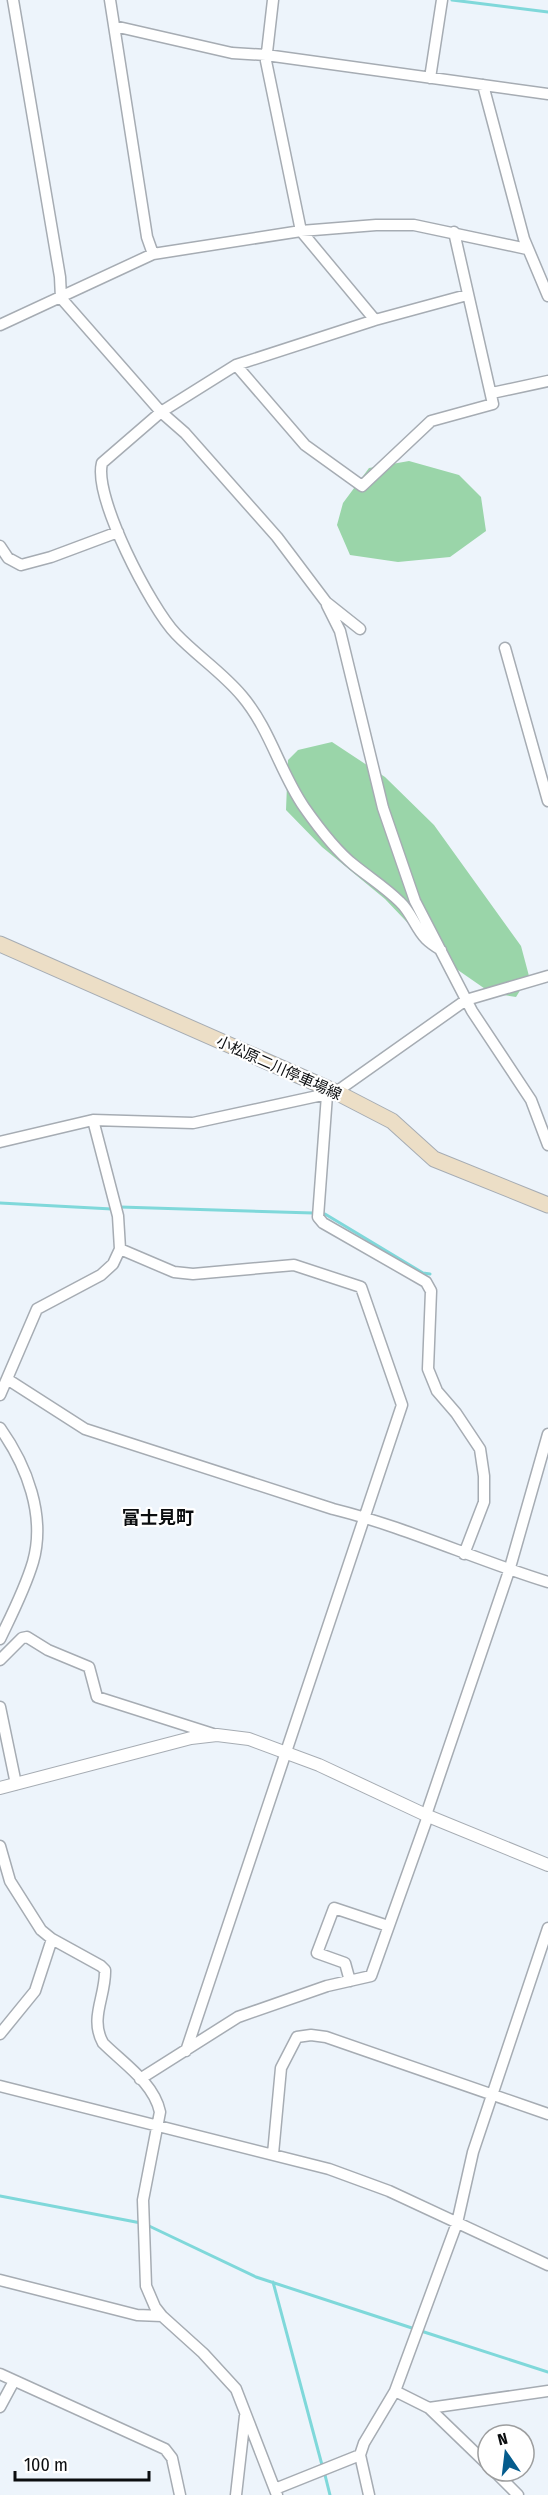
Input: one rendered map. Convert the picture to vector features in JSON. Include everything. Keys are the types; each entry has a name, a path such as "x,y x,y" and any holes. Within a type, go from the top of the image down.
{"main road":[{"name":"小松原二川停車場線","path":"0,944 392,1121 434,1159 548,1205"}],"street":[{"path":"13,0 60,277 61,298 161,412 185,433 277,537 326,603 340,631 383,808 415,900 466,1000 531,1100 548,1145"},
{"path":"110,0 147,237 153,254"},
{"path":"273,0 266,55 301,231 375,320"},
{"path":"430,78 442,0"},
{"path":"114,26 232,53 266,55 548,94"},
{"path":"483,85 527,249 548,296"},
{"path":"0,325 153,254 301,231 376,225 414,225 527,249"},
{"path":"236,365 305,445 362,486 431,421 493,404 454,232"},
{"path":"441,950 426,939 403,904 379,882 354,865 333,844 304,808 290,785 265,728 229,681 177,635 163,618 145,588 118,532 107,506 99,473 102,463 161,412 236,365 375,320 467,294"},
{"path":"492,393 548,381"},
{"path":"0,546 8,558 21,564 51,557 118,532"},
{"path":"326,603 360,629"},
{"path":"505,648 548,801"},
{"path":"0,1142 93,1120 193,1123 331,1094 466,1000 548,976"},
{"path":"331,1094 318,1217 323,1223 426,1282 431,1291 428,1369 437,1391 456,1413 480,1449 484,1476 484,1502 464,1554"},
{"path":"0,1395 38,1309 100,1275 113,1264 120,1249 118,1216 93,1120"},
{"path":"120,1249 174,1272 194,1274 294,1265 361,1287 402,1405 186,2051"},
{"path":"7,1379 84,1429 333,1509 365,1517 548,1582"},
{"path":"0,1428 27,1473 36,1521 37,1543 25,1585 0,1639"},
{"path":"140,2079 238,2017 327,1986 371,1976 509,1570 548,1434"},
{"path":"0,1660 22,1638 27,1637 48,1650 89,1667 97,1697 216,1735 249,1739 286,1752 427,1815 548,1865"},
{"path":"0,1707 16,1784"},
{"path":"0,1788 191,1738 216,1735"},
{"path":"0,1846 9,1881 41,1930 52,1939 105,1970 96,2018 98,2034 103,2043 158,2100 160,2112 145,2182 143,2223 146,2286 154,2307 203,2353 236,2390 276,2492 360,2455"},
{"path":"350,1981 345,1963 317,1953 334,1908 388,1926"},
{"path":"369,2495 360,2455 364,2443 395,2391 457,2223 472,2152 548,1928"},
{"path":"0,2034 35,1991 52,1939"},
{"path":"273,2154 281,2068 297,2037 311,2035 326,2037 548,2114"},
{"path":"0,2086 329,2169 388,2192 548,2265"},
{"path":"0,2280 137,2314 162,2316"},
{"path":"0,2374 165,2450 172,2458 180,2495"},
{"path":"0,2407 14,2381"},
{"path":"395,2391 429,2408 476,2453"},
{"path":"429,2408 548,2391"},
{"path":"236,2495 245,2413"},
{"path":"506,2483 518,2495"}],"green space":[{"path":"409,461 459,475 481,497 486,531 450,557 398,562 350,555 337,525 343,503 369,468"},
{"path":"332,742 385,777 434,825 521,946 529,976 516,997 491,993 442,959 385,899 322,847 286,810 288,760 298,750"}],"waterway":[{"path":"452,0 548,12"},
{"path":"0,1203 112,1209"},
{"path":"120,1207 313,1213"},
{"path":"325,1214 423,1273 430,1274"},
{"path":"0,2196 141,2223"},
{"path":"147,2225 256,2277 415,2329"},
{"path":"273,2282 322,2465"},
{"path":"421,2331 548,2372"},
{"path":"325,2475 330,2495"}],"district":[{"name":"富士見町","path":"158,1518"}]}
